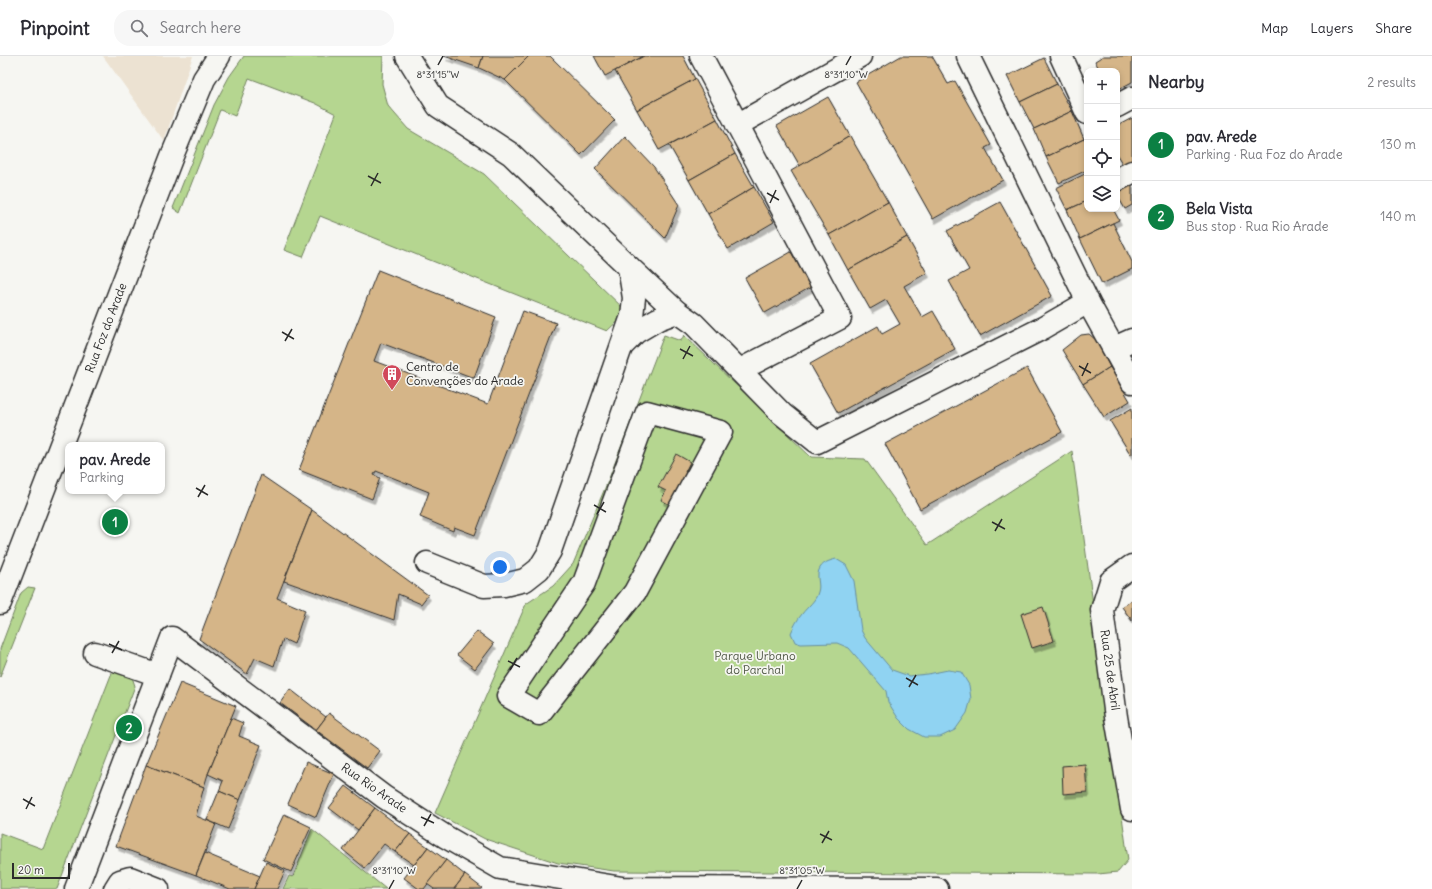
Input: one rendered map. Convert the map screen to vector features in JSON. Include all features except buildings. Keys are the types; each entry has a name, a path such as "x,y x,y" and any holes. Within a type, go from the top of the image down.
{"street":[{"name":"Rua Foz do Arade","path":"0,603 172,156 204,79 219,56"},
{"path":"407,56 438,106 510,154 629,268 677,312 694,324 782,414 817,442 1043,328 1088,302"},
{"path":"701,56 840,318 740,370"},
{"path":"737,124 860,56"},
{"path":"968,56 1088,302 1123,344 1132,382"},
{"path":"1060,56 1084,107"},
{"path":"1120,104 1132,98"},
{"path":"1120,178 1132,172"},
{"path":"427,563 484,586 504,585 525,580 539,569 550,551 632,316 634,298 629,268"},
{"path":"622,346 636,332 658,319 677,312"},
{"path":"647,412 721,432 635,592 539,714 508,696 584,583 647,412"},
{"name":"Rua 25 de Abril","path":"1132,566 1111,581 1102,610 1124,716 1132,809"},
{"name":"Rua Rio Arade","path":"158,675 172,638 384,797 446,837 500,868 622,888 937,889"},
{"path":"76,889 158,675 95,653"},
{"path":"115,889 120,881 130,878 158,889"}],"shaded area":[{"path":"103,56 193,56 164,141"}],"green space":[{"path":"244,56 383,56 382,84 388,106 408,129 484,174 624,309 624,315 607,331 320,216 303,257 284,250 336,114 315,103 249,78 235,116 220,110 180,213 173,208 214,105 229,77"},
{"name":"Parque Urbano do Parchal","path":"664,335 681,341 684,335 811,457 865,459 927,545 1072,451 1128,860 1118,872 1098,874 614,871 558,863 485,839 435,813 526,604 553,586 573,564 608,481"},
{"path":"28,587 35,588 0,677 0,649 21,593"},
{"path":"113,670 132,677 135,686 57,889 0,889 0,833 43,849"},
{"path":"312,829 386,889 283,889 289,876 293,877"}],"water":[{"path":"836,559 846,565 854,581 861,630 865,638 892,670 909,676 948,670 961,672 969,685 971,699 967,713 955,730 940,737 924,737 909,729 898,718 888,702 886,691 849,648 837,643 801,644 795,642 791,633 794,625 817,595 819,589 818,574 820,568 825,563"}],"place":[{"name":"Centro de Convenções do Arade","path":"392,391"},
{"name":"pav. Arede","path":"115,522"},
{"name":"Bela Vista","path":"129,728"}]}
